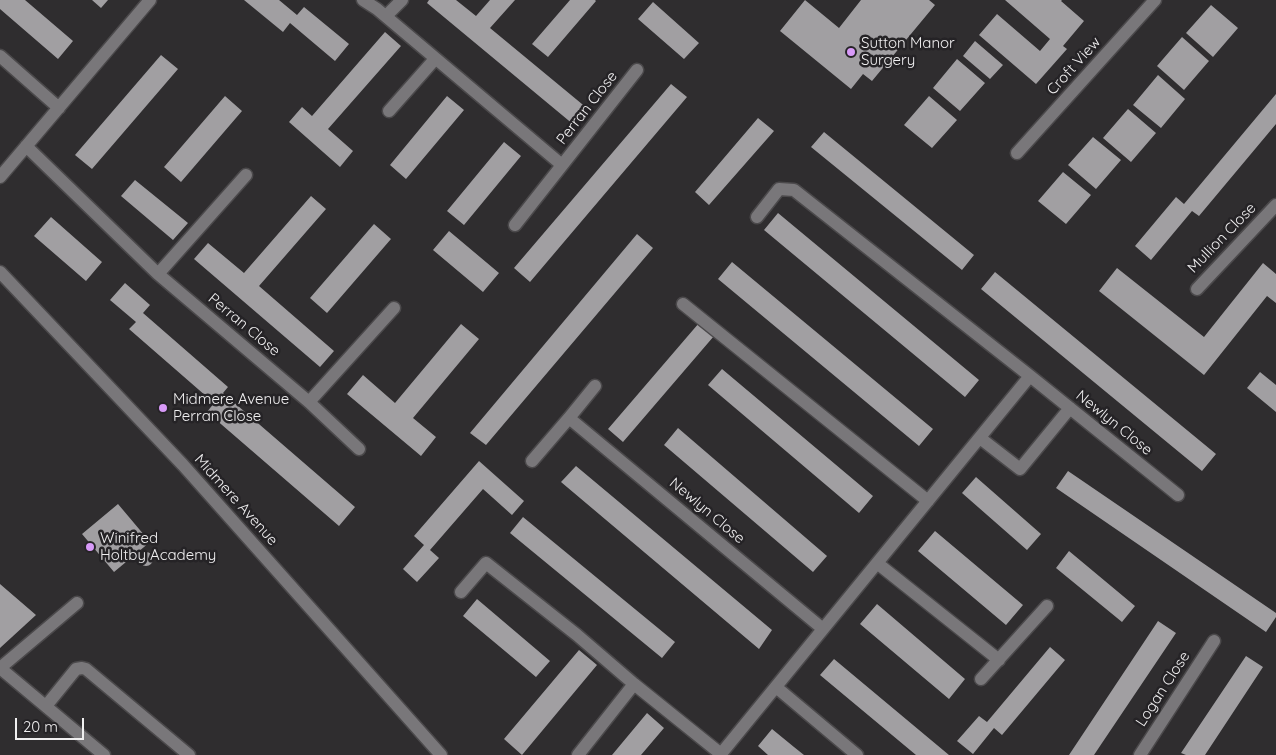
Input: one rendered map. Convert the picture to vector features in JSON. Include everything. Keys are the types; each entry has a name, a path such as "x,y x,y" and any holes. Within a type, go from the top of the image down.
{"street":[{"path":"0,177 150,0"},
{"name":"Perran Close","path":"363,0 386,16 562,166"},
{"path":"386,16 402,0"},
{"name":"Croft View","path":"1017,153 1155,0"},
{"path":"0,56 59,108"},
{"path":"389,112 435,59"},
{"name":"Perran Close","path":"516,225 637,70"},
{"name":"Perran Close","path":"26,146 158,274 309,402 358,449"},
{"path":"158,274 246,175"},
{"name":"Newlyn Close","path":"757,217 778,189 794,190 1178,495"},
{"name":"Mullion Close","path":"1196,289 1275,210"},
{"name":"Midmere Avenue","path":"0,272 183,464 441,755"},
{"path":"683,304 928,501"},
{"path":"309,402 394,308"},
{"path":"461,592 486,563 577,635 721,755 1030,376"},
{"path":"532,461 595,386"},
{"path":"980,438 1020,469 1070,408"},
{"name":"Newlyn Close","path":"569,418 824,629"},
{"path":"877,563 998,660"},
{"path":"77,603 0,668 104,755"},
{"path":"981,679 1047,606"},
{"name":"Logan Close","path":"1140,755 1214,641"},
{"path":"46,706 76,669 86,669 189,755"},
{"path":"578,755 634,684"},
{"path":"776,687 857,755"}],"building":[{"path":"0,0 25,0 73,41 58,59 0,9"},
{"path":"92,0 108,0 101,8"},
{"path":"244,0 279,0 297,15 304,7 349,44 335,61 290,23 283,32"},
{"path":"429,0 456,0 476,16 490,0 515,0 490,28 588,109 574,125 427,3"},
{"path":"570,0 596,1 548,57 532,44"},
{"name":"Sutton Manor Surgery","path":"805,0 839,28 861,0 929,0 935,5 872,81 863,74 851,89 780,31"},
{"path":"1005,0 1062,0 1084,21 1063,46 1067,49 1036,84 979,35 997,14 1040,51 1050,39"},
{"path":"653,2 699,43 684,59 638,19"},
{"path":"1211,5 1238,28 1213,57 1186,33"},
{"path":"385,32 401,46 328,129 353,151 340,167 289,122 302,107 312,116"},
{"path":"1182,37 1209,61 1184,90 1157,66"},
{"path":"975,41 1003,65 990,79 963,56"},
{"path":"161,55 178,69 92,169 75,155"},
{"path":"957,59 985,83 960,111 933,88"},
{"path":"1158,75 1185,99 1161,128 1133,105"},
{"path":"671,84 687,97 530,282 514,268"},
{"path":"1276,94 1276,124 1199,216 1192,211 1151,260 1135,246 1176,197 1184,204"},
{"path":"225,96 242,111 181,182 164,167"},
{"path":"447,96 464,110 406,179 390,165"},
{"path":"929,96 957,120 932,148 904,125"},
{"path":"1128,109 1156,133 1131,162 1103,138"},
{"path":"758,118 774,131 709,205 695,192"},
{"path":"824,132 974,255 962,270 811,147"},
{"path":"1093,137 1121,160 1096,189 1068,165"},
{"path":"504,142 521,156 464,225 447,211"},
{"path":"1063,172 1091,195 1066,224 1038,201"},
{"path":"135,180 188,223 173,240 121,196"},
{"path":"311,196 326,209 259,286 334,351 320,367 194,259 208,243 244,273"},
{"path":"778,213 979,380 965,397 764,230"},
{"path":"51,217 102,262 86,281 34,236"},
{"path":"374,224 391,239 327,313 310,298"},
{"path":"449,231 499,273 483,292 433,250"},
{"path":"637,234 653,248 486,445 470,433"},
{"path":"732,262 933,429 919,446 718,279"},
{"path":"1263,263 1276,274 1276,303 1267,296 1204,375 1099,291 1117,268 1204,337"},
{"path":"995,272 1216,454 1202,471 981,289"},
{"path":"125,283 150,305 143,313 228,387 223,393 355,507 339,526 207,412 214,403 129,329 136,322 110,300"},
{"path":"699,323 714,336 623,442 608,429"},
{"path":"461,324 479,339 413,418 436,437 421,456 347,394 363,375 395,403"},
{"path":"722,369 873,496 859,513 708,385"},
{"path":"1260,372 1276,385 1276,412 1247,388"},
{"path":"678,428 827,556 813,572 664,445"},
{"path":"479,461 524,501 512,515 483,489 430,550 439,558 417,582 403,569 424,545 414,536"},
{"path":"576,466 772,630 759,649 561,482"},
{"path":"1068,471 1276,613 1276,617 1266,632 1056,488"},
{"path":"976,477 1041,534 1027,550 962,493"},
{"path":"118,504 150,542 114,572 82,534"},
{"path":"523,517 675,642 662,658 510,533"},
{"path":"935,531 1023,605 1006,625 918,551"},
{"path":"1069,551 1135,606 1122,622 1056,568"},
{"path":"143,552 149,552 153,559 149,566 143,566 139,562 139,556"},
{"path":"0,584 36,615 0,648"},
{"path":"477,599 550,661 536,677 463,616"},
{"path":"877,604 965,679 949,699 860,624"},
{"path":"1158,621 1176,633 1094,755 1069,755"},
{"path":"1050,647 1065,660 1002,735 994,728 973,754 957,741 979,716 987,722"},
{"path":"579,650 597,665 522,755 504,739"},
{"path":"1246,656 1263,667 1205,755 1186,755 1181,753"},
{"path":"834,659 949,755 916,755 820,675"},
{"path":"647,713 664,728 641,755 612,755"},
{"path":"772,729 804,755 768,755 758,746"}],"place":[{"name":"Sutton Manor Surgery","path":"851,52"},
{"name":"Midmere Avenue Perran Close","path":"163,408"},
{"name":"Winifred Holtby Academy","path":"90,547"}]}
